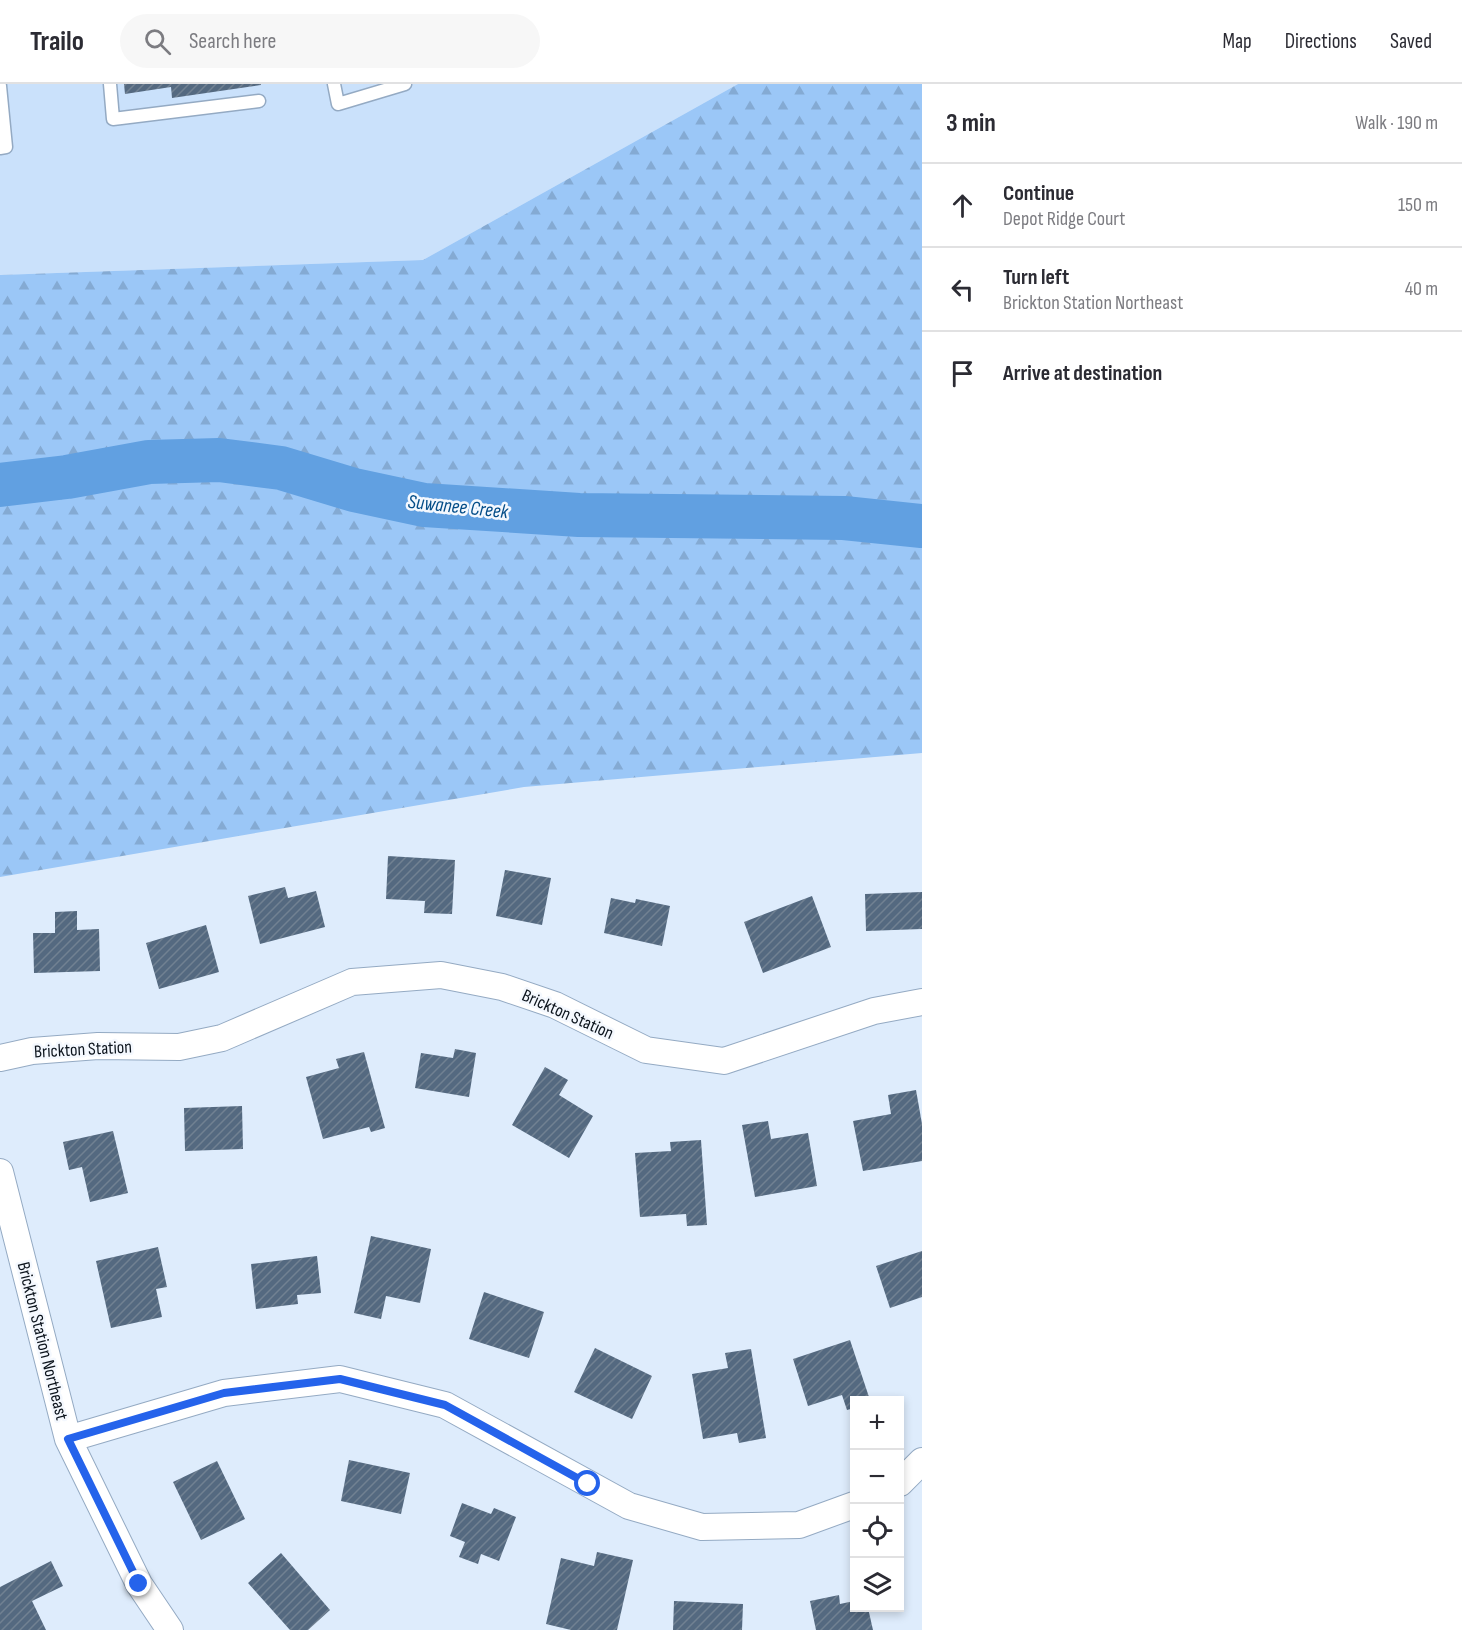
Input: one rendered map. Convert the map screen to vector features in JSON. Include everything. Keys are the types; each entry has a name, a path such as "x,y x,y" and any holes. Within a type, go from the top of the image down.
{"street":[{"name":"Brickton Station","path":"0,1058 32,1051 98,1046 178,1047 222,1038 352,982 441,975 502,987 555,1005 646,1050 724,1061 874,1011 922,1002"},
{"name":"Brickton Station Northeast","path":"0,1172 68,1439 139,1584 170,1630"},
{"path":"68,1439 224,1393 340,1379 445,1405 629,1506 702,1527 800,1525 850,1507"},
{"path":"904,1479 922,1461"}],"lane":[{"path":"110,84 113,119 260,101"},
{"path":"334,84 338,104 405,84"},
{"path":"0,86 6,147 0,148"}],"shaded area":[{"path":"0,84 738,84 423,260 0,275"}],"green space":[{"path":"738,84 922,84 922,753 524,787 0,877 0,275 423,260"}],"building":[{"path":"124,84 261,85 172,98 171,87 125,94"},
{"path":"388,856 455,860 452,914 424,913 425,901 386,899"},
{"path":"505,870 551,878 542,925 496,916"},
{"path":"285,887 288,898 316,891 325,927 260,944 248,896"},
{"path":"922,892 922,929 866,931 865,894"},
{"path":"812,896 831,947 763,973 744,922"},
{"path":"611,898 635,903 636,899 670,906 662,946 604,933"},
{"path":"77,911 77,930 99,929 100,971 34,973 33,933 55,933 55,912"},
{"path":"206,925 219,972 159,989 146,943"},
{"path":"455,1049 476,1053 469,1097 415,1088 421,1053 453,1058"},
{"path":"364,1052 385,1128 371,1132 369,1127 323,1139 306,1077 339,1068 336,1059"},
{"path":"545,1067 568,1080 559,1095 593,1116 569,1158 512,1125"},
{"path":"916,1090 922,1124 922,1161 863,1171 853,1121 891,1114 888,1095"},
{"path":"242,1106 243,1149 185,1151 184,1108"},
{"path":"768,1121 771,1139 808,1133 817,1186 755,1197 742,1125"},
{"path":"113,1131 128,1193 90,1202 82,1167 69,1170 63,1142"},
{"path":"701,1140 707,1225 687,1226 686,1214 640,1217 635,1153 671,1151 670,1142"},
{"path":"371,1236 431,1249 420,1303 386,1296 381,1319 354,1313"},
{"path":"158,1247 167,1287 156,1289 162,1317 111,1328 96,1261"},
{"path":"922,1251 922,1297 890,1308 876,1266"},
{"path":"317,1256 321,1293 297,1295 298,1304 256,1309 251,1264"},
{"path":"484,1292 544,1312 529,1358 469,1339"},
{"path":"850,1340 869,1396 850,1396 850,1409 847,1410 842,1395 808,1406 793,1359"},
{"path":"595,1348 652,1376 632,1419 574,1392"},
{"path":"751,1349 766,1438 739,1443 737,1433 703,1439 692,1374 728,1368 725,1353"},
{"path":"349,1460 410,1473 401,1514 341,1501"},
{"path":"217,1461 245,1519 201,1540 173,1482"},
{"path":"462,1503 491,1514 494,1508 516,1517 499,1561 481,1554 478,1564 459,1557 465,1542 450,1536"},
{"path":"597,1552 633,1560 617,1630 571,1630 546,1624 561,1558 594,1566"},
{"path":"281,1553 330,1610 308,1630 290,1630 248,1583"},
{"path":"51,1561 63,1586 32,1601 46,1630 0,1630 0,1587"},
{"path":"839,1595 840,1604 850,1602 850,1612 869,1612 873,1630 816,1630 810,1601"},
{"path":"674,1601 743,1604 742,1630 673,1630"}],"waterway":[{"name":"Suwanee Creek","path":"0,485 67,477 149,462 219,460 281,468 354,490 424,505 579,515 844,518 922,526"}],"route":[{"path":"139,1584 68,1439 224,1393 340,1379 445,1405 588,1484"}]}
